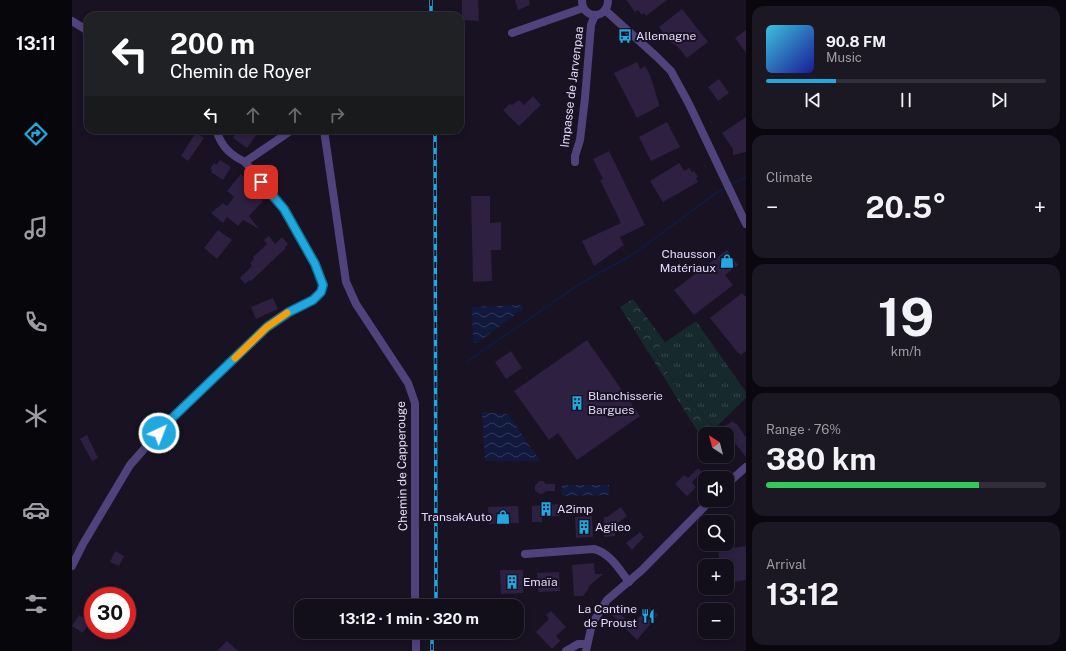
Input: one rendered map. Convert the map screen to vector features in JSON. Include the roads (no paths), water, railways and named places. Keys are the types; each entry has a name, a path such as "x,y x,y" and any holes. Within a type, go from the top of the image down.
{"street":[{"path":"512,33 583,4 588,13 595,15 599,14 605,10 608,0"},
{"path":"605,10 657,57 671,72 689,104 746,224"},
{"name":"Impasse de Jarvenpaa","path":"575,162 575,156 580,140 585,98 591,25 595,15"},
{"path":"72,21 84,28"},
{"path":"72,566 83,544 130,465 168,422 267,327 289,312 313,300 321,292 323,285 315,264 284,209 245,162 232,156 224,148 218,134"},
{"path":"245,162 286,134"},
{"name":"Chemin de Capperouge","path":"325,134 346,282 356,304 408,383 415,403 415,599"},
{"path":"734,478 746,467"},
{"path":"566,651 578,644 586,647 592,624 607,600 642,570 704,507"},
{"path":"526,554 594,548 601,550 608,555 628,582"},
{"path":"416,639 416,651"}],"water":[{"path":"521,305 523,309 477,343 473,343 472,307"},
{"path":"482,412 508,414 540,461 485,461"},
{"path":"562,485 609,485 609,495 562,496"}],"waterway":[{"path":"729,185 746,177"},
{"path":"468,361 581,283 632,255 726,187"}],"railway":[{"path":"431,0 431,12"},
{"path":"435,134 436,599"},
{"path":"432,639 432,651"}],"place":[{"name":"Allemagne","path":"625,36"},
{"name":"Chausson Matériaux","path":"727,261"},
{"name":"Blanchisserie Bargues","path":"577,403"},
{"name":"A2imp","path":"546,509"},
{"name":"TransakAuto","path":"503,517"},
{"name":"Agileo","path":"584,527"},
{"name":"Emaïa","path":"512,582"},
{"name":"La Cantine de Proust","path":"648,616"}]}
